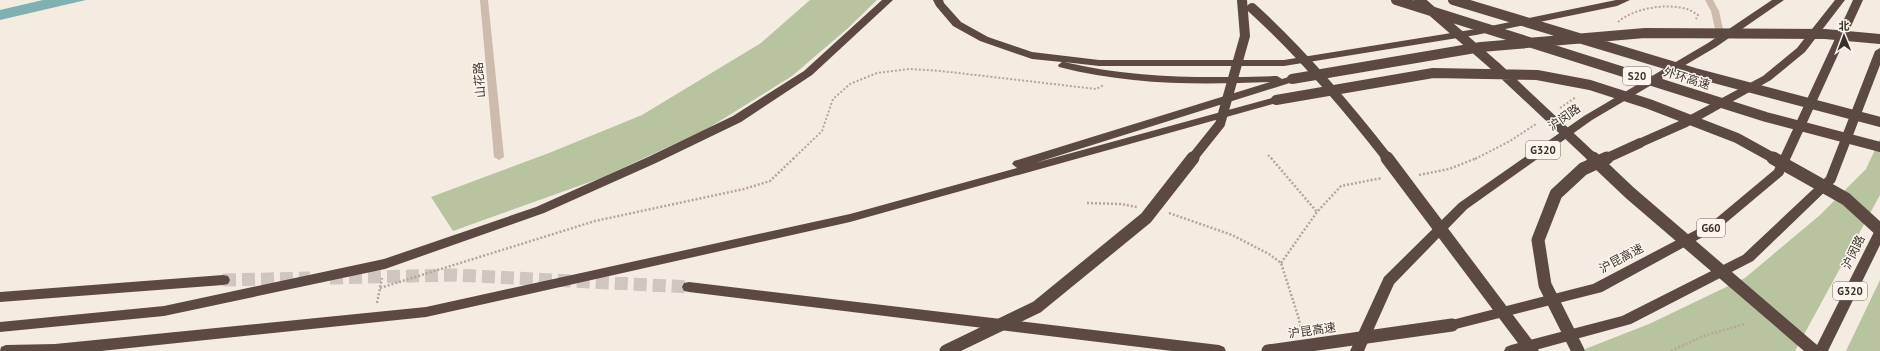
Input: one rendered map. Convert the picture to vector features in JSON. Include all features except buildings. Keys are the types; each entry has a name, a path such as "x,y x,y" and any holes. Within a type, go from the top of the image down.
{"highway":[{"path":"0,327 164,311 385,264 540,210 652,160 737,119 808,73 888,0"},
{"path":"938,0 939,4 957,24 984,39 1029,55 1090,73 1180,81 1292,79"},
{"name":"外环高速","path":"1396,0 1766,117 1880,147"},
{"path":"1419,0 1495,66 1630,193 1814,351"},
{"name":"外环高速","path":"1453,0 1695,73 1880,122"},
{"path":"1029,55 1099,63 1284,63 1476,32 1617,3 1625,0"},
{"name":"沪闵路","path":"1356,351 1389,281 1464,206 1588,118 1721,38 1779,0"},
{"name":"沪昆高速","path":"1268,351 1452,325 1597,288 1717,224 1779,172 1858,0"},
{"path":"1578,351 1545,285 1538,240 1556,194 1583,169 1684,124 1767,78 1801,50 1839,1"},
{"path":"946,351 1037,307 1146,218 1220,124 1245,36 1244,2"},
{"path":"1244,2 1279,32 1343,103 1394,166 1532,351"},
{"path":"850,218 1089,141 1292,79 1481,47 1645,33 1825,34 1880,39"},
{"path":"1511,351 1626,320 1748,258 1831,179 1880,51"},
{"path":"6,351 55,350 374,318 433,310 850,218 1276,100 1433,73 1537,75 1590,85 1649,104 1737,138 1846,200 1880,231"},
{"name":"沪闵路","path":"1821,351 1880,231"},
{"path":"0,297 223,280"},
{"path":"689,287 1219,351"}],"street":[{"name":"山花路","path":"484,0 499,157"},
{"path":"1709,0 1715,11 1721,38"}],"path":[{"path":"380,288 595,221 744,189 770,181 822,131 833,99 850,84 877,73 909,69 1096,89 1110,83"},
{"path":"1268,156 1318,212"},
{"path":"1087,203 1121,204 1142,208"},
{"path":"1163,212 1232,235 1269,254 1282,263 1299,319 1301,338"},
{"path":"374,318 385,264"},
{"path":"1671,351 1703,336 1745,324"}],"green space":[{"path":"810,0 877,0 847,29 792,76 707,129 601,178 453,231 431,197 549,153 642,115 761,43"},
{"path":"1880,139 1880,195 1795,351 1580,351 1649,324 1745,278 1820,215 1866,169"},
{"path":"1880,280 1880,351 1846,351"}],"water":[{"path":"43,0 86,0 0,20 0,10"}],"tunnel":[{"path":"330,278 455,275 689,287"},
{"path":"223,280 310,278"}]}
